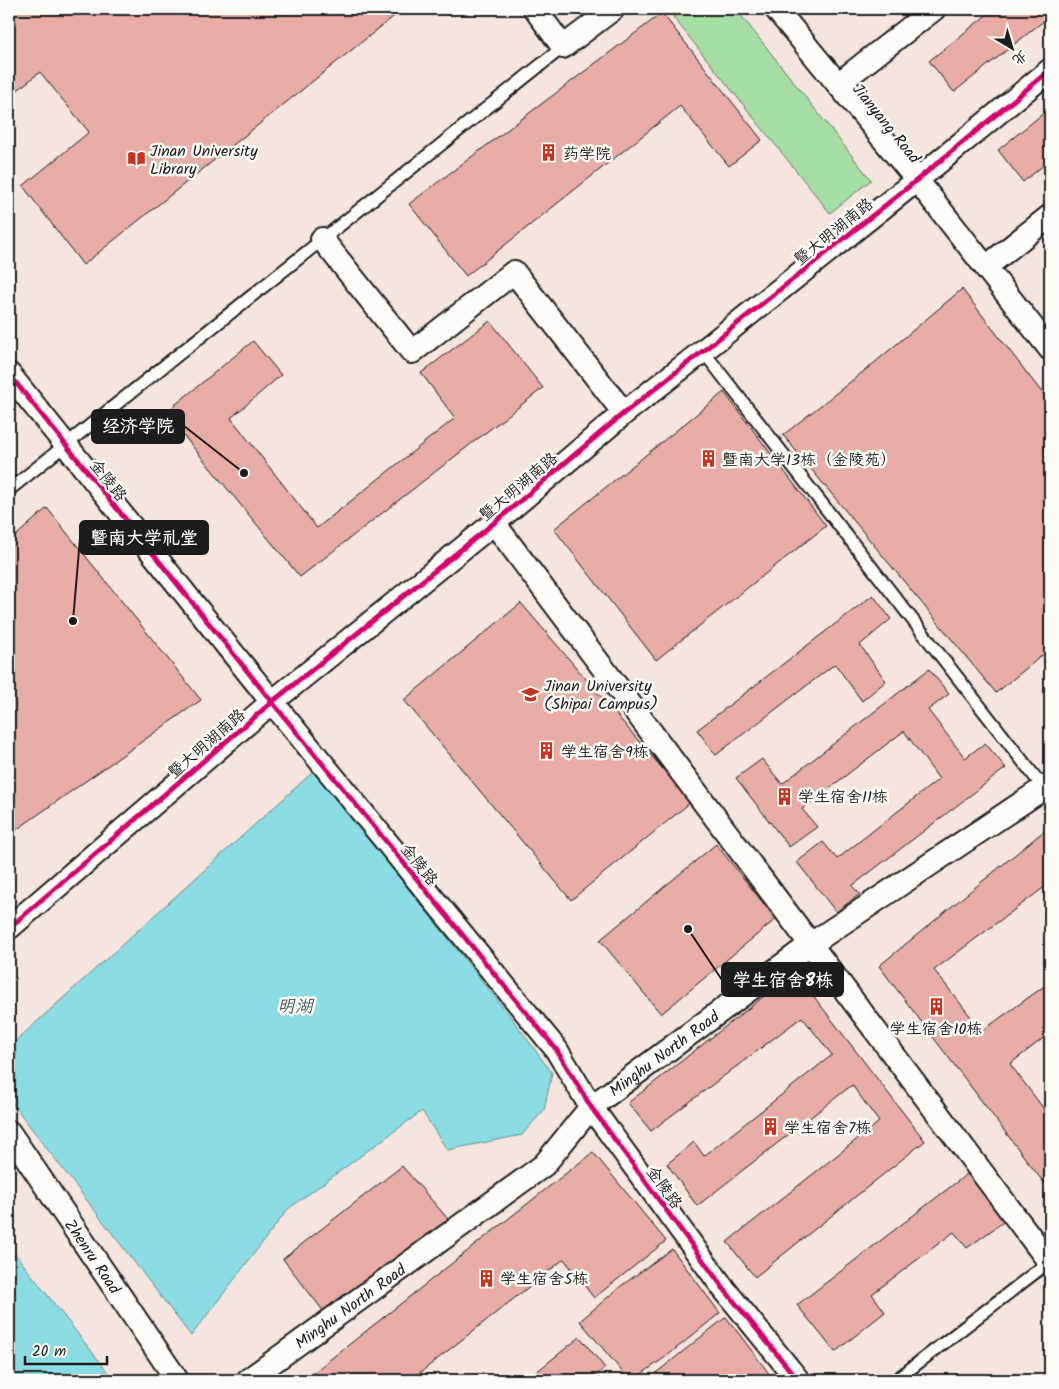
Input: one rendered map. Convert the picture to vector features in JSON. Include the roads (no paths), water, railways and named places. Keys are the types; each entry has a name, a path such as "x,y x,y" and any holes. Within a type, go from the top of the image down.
{"street":[{"path":"534,9 564,47 613,9"},
{"name":"Jianyang Road","path":"776,9 917,180 1050,349"},
{"path":"838,84 934,9"},
{"name":"暨大明湖南路","path":"9,928 272,702 494,523 624,413 917,180 1050,70"},
{"path":"986,267 1050,216"},
{"path":"322,239 412,352 514,272 624,413"},
{"name":"金陵路","path":"9,374 64,445 272,702 556,1049 591,1107 724,1289 798,1380"},
{"path":"494,523 1050,1262"},
{"name":"Minghu North Road","path":"248,1380 544,1165 591,1107 811,944 1048,790"},
{"name":"Zhenru Road","path":"9,1132 177,1380"}],"lane":[{"path":"9,490 564,47"},
{"path":"703,351 1048,790"},
{"path":"896,1380 1050,1262"}],"water":[{"name":"明湖","path":"314,771 507,1012 552,1073 544,1110 522,1135 447,1150 422,1111 288,1209 191,1336 9,1099 9,1047"},
{"path":"9,1246 114,1380 9,1380"}],"place":[{"name":"药学院","path":"549,153"},
{"name":"Jinan University Library","path":"136,159"},
{"name":"暨南大学13栋（金陵苑）","path":"708,459"},
{"name":"经济学院","path":"244,473"},
{"name":"暨南大学礼堂","path":"73,621"},
{"name":"Jinan University (Shipai Campus)","path":"530,694"},
{"name":"学生宿舍9栋","path":"547,751"},
{"name":"学生宿舍11栋","path":"784,796"},
{"name":"学生宿舍8栋","path":"688,929"},
{"name":"学生宿舍10栋","path":"936,1006"},
{"name":"学生宿舍7栋","path":"770,1127"},
{"name":"学生宿舍5栋","path":"486,1278"}]}
